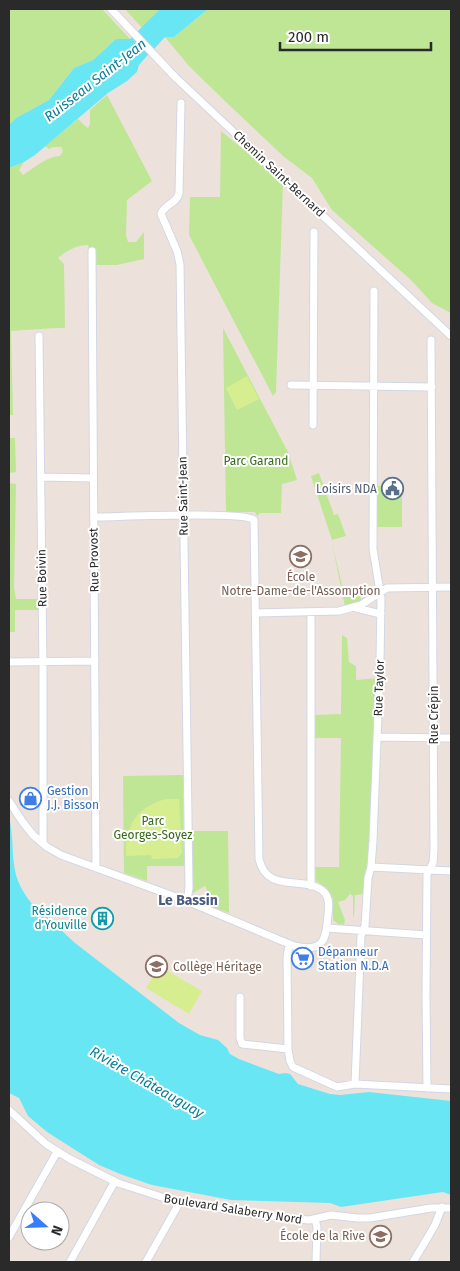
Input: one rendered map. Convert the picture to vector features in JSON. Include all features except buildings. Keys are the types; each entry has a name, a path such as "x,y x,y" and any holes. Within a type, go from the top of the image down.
{"street":[{"name":"Chemin Saint-Bernard","path":"111,9 150,52 451,336"},
{"name":"Rue Saint-Jean","path":"181,104 179,193 177,199 162,210 161,214 179,259 189,882 187,901"},
{"path":"313,426 314,232"},
{"name":"Rue Provost","path":"92,251 96,868"},
{"name":"Rue Taylor","path":"355,1084 360,946 362,930 365,926 368,878 371,867 381,614 380,592 373,549 374,291"},
{"name":"Rue Boivin","path":"39,336 42,843"},
{"name":"Rue Crépin","path":"427,1088 427,874 433,863 434,850 432,340"},
{"path":"290,385 432,387"},
{"path":"40,478 93,478"},
{"path":"9,800 30,832 42,843 67,858 187,901 260,930 289,944 304,948 318,945 325,938 329,906 327,897 320,889 270,877 263,870 259,859 255,525 253,518 246,516 94,517"},
{"path":"256,613 339,611 355,608 387,588 451,587"},
{"path":"355,608 381,614"},
{"path":"311,886 312,613"},
{"path":"9,662 95,661"},
{"path":"377,737 451,738"},
{"path":"30,832 40,828 43,820"},
{"path":"371,867 451,871"},
{"path":"327,928 426,934"},
{"path":"289,944 287,953 288,1049 290,1061 296,1069 337,1087 355,1084 451,1090"},
{"path":"240,997 240,1042 242,1044 288,1049"},
{"name":"Boulevard Salaberry Nord","path":"9,1111 56,1152 115,1181 143,1192 179,1202 290,1219 309,1220 331,1214 370,1218 442,1207 451,1208"},
{"path":"9,1237 56,1152"},
{"path":"70,1262 115,1181"},
{"path":"146,1262 179,1202"},
{"path":"413,1262 435,1224 442,1207"},
{"path":"315,1219 317,1227 316,1262"}],"green space":[{"path":"9,9 102,9 130,39 116,39 93,60 74,68 49,100 16,118 9,125"},
{"path":"125,9 160,9 142,28"},
{"path":"208,9 451,9 451,313 432,303 412,281 332,210 312,178 283,156 227,103 189,66 165,37 174,37"},
{"path":"107,95 152,181 127,200 126,235 128,242 136,242 144,232 144,259 117,265 95,265 95,249 89,249 88,245 76,247 68,251 58,258 64,264 65,328 11,331 13,415 10,415 10,438 15,438 16,472 10,473 10,483 16,484 14,587 16,599 39,599 39,610 15,610 15,632 9,632 9,168 24,162 19,170 23,175 45,160 60,156 63,151 61,147 49,149 45,146 78,119 88,128 90,124 90,110"},
{"path":"221,131 283,182 276,392 273,396 189,235 190,197 220,197"},
{"name":"Parc Garand","path":"223,328 288,452 297,480 282,484 281,513 260,513 257,516 255,512 226,513"},
{"path":"247,376 259,399 237,410 226,388"},
{"path":"319,473 334,515 338,514 346,536 332,540 311,476"},
{"path":"402,485 402,527 376,527 376,486"},
{"path":"332,543 342,585 349,593 375,588 366,598 360,597 362,600 345,607"},
{"path":"342,635 347,638 349,662 356,666 356,680 378,678 368,866 364,877 365,894 355,895 354,917 353,896 350,894 345,900 338,902 345,920 344,925 338,924 333,920 333,899 327,888 316,881 315,867 339,867 341,738 314,738 314,715 341,714"},
{"name":"Parc Georges-Soyez","path":"183,775 184,866 147,866 147,881 124,873 123,776"},
{"path":"166,799 179,799 182,853 178,858 152,859 151,855 126,856 126,845 134,819 147,807"},
{"name":"Parc Georges-Soyez","path":"192,831 228,831 229,913 199,902 210,896 205,886 193,893"},
{"path":"159,966 202,991 189,1014 146,988"}],"water":[{"name":"Ruisseau Saint-Jean","path":"160,9 208,9 174,37 165,37 139,65 137,72 108,93 35,155 9,168 9,125 16,118 49,100 74,68 93,60 116,39 130,39"},
{"name":"Rivière Châteauguay","path":"9,817 16,875 24,893 36,909 44,918 47,917 75,943 179,1023 200,1035 218,1040 227,1048 230,1054 239,1059 279,1074 290,1074 298,1084 330,1094 340,1095 369,1092 451,1101 451,1195 443,1192 341,1207 330,1203 231,1200 152,1185 120,1174 99,1165 47,1132 28,1116 19,1098 9,1093"}],"place":[{"name":"Loisirs NDA","path":"393,489"},
{"name":"École Notre-Dame-de-l'Assomption","path":"301,556"},
{"name":"Gestion J.J. Bisson","path":"31,798"},
{"name":"Résidence d'Youville","path":"103,918"},
{"name":"Dépanneur Station N.D.A","path":"302,959"},
{"name":"Collège Héritage","path":"157,967"},
{"name":"École de la Rive","path":"381,1236"}],"district":[{"name":"Le Bassin","path":"188,900"}]}
